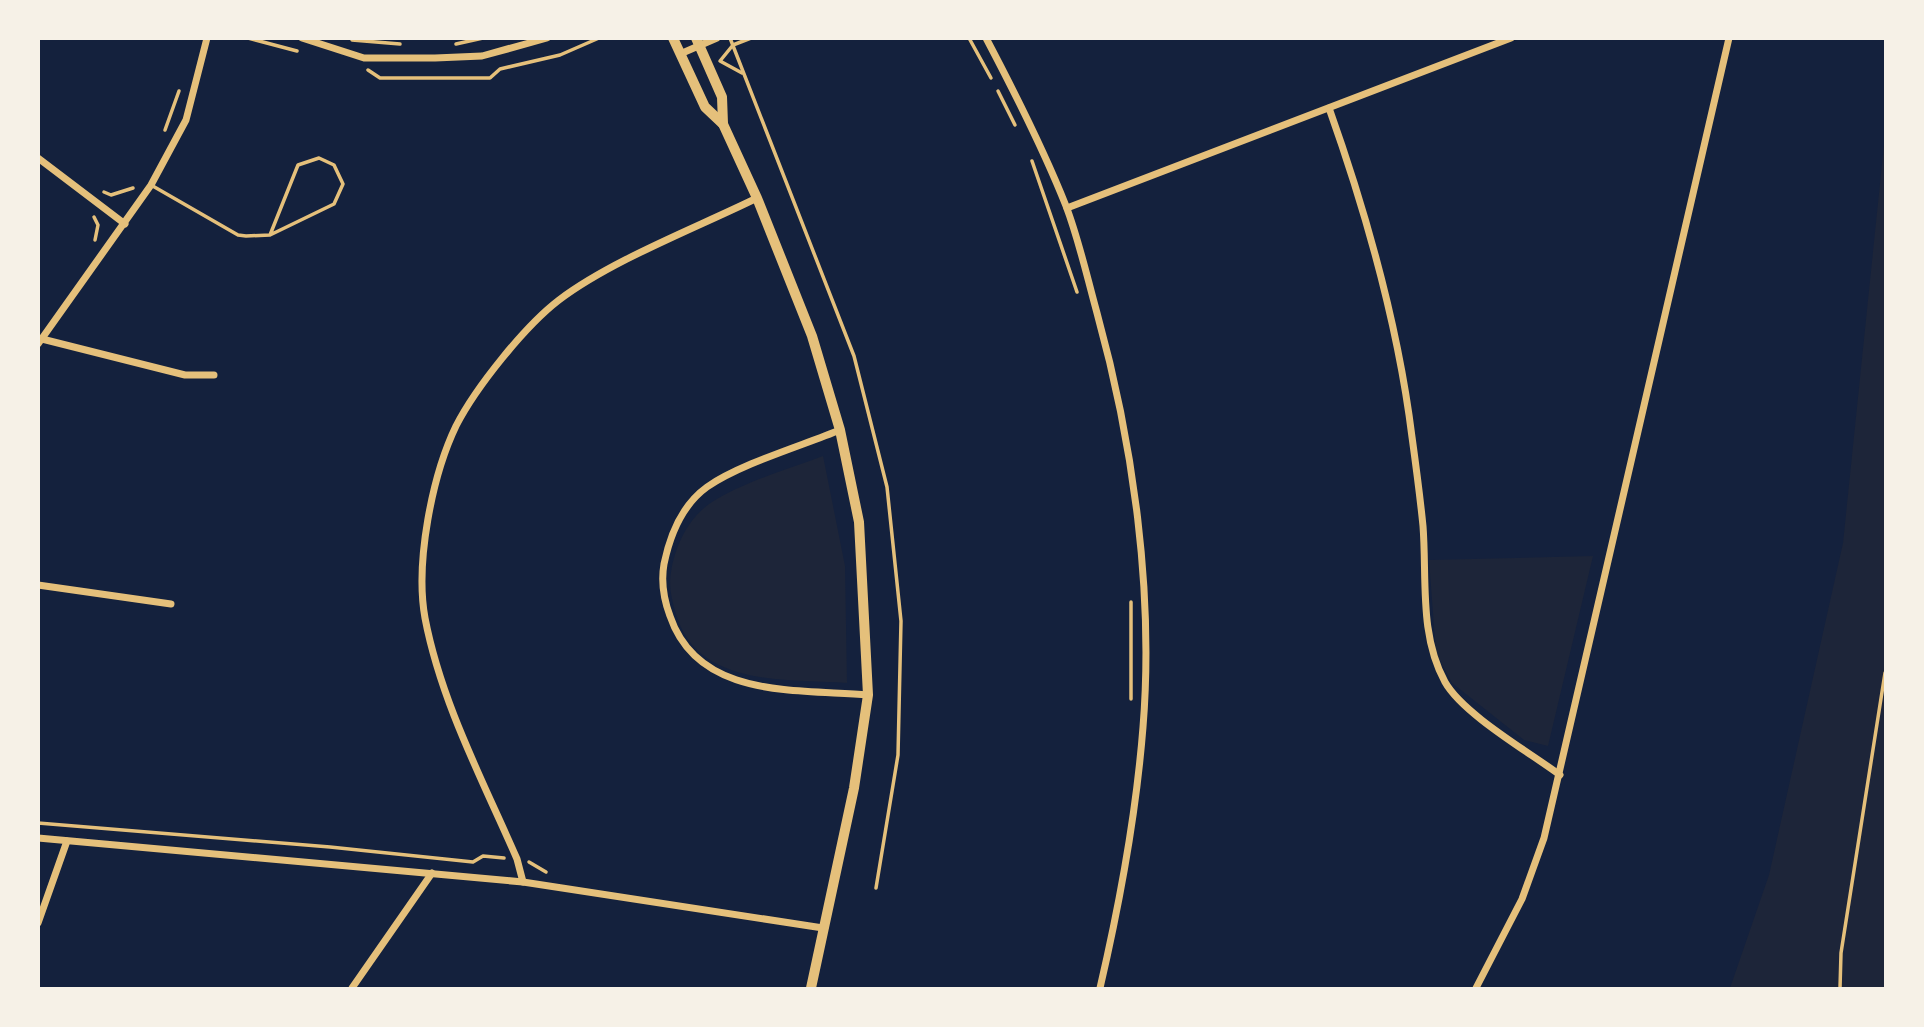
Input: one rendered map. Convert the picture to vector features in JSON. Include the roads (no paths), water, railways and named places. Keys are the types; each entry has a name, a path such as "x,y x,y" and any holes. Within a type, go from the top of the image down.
{"street":[{"path":"207,38 186,120 151,185 40,341 185,376 214,375"},
{"path":"302,38 364,58 482,56 547,38"},
{"path":"673,38 705,107 723,124 757,198 812,336 839,430 859,522 868,695 854,788 811,989"},
{"path":"680,54 697,42 717,38"},
{"path":"986,38 1032,127 1067,208 1109,356 1131,468 1144,601 1143,725 1131,837 1100,989"},
{"path":"1067,208 1511,38"},
{"path":"1476,989 1522,899 1544,838 1728,38"},
{"path":"697,42 722,97 723,124"},
{"path":"1329,108 1364,212 1399,357 1421,513 1426,614 1432,654 1446,684 1468,709 1560,775"},
{"path":"38,158 125,224"},
{"path":"523,882 517,859 442,682 424,615 423,549 438,481 449,448 457,426 515,342 558,301 590,279 757,198"},
{"path":"839,430 707,487 686,509 669,538 663,571 665,601 675,631 695,658 720,675 755,686 868,695"},
{"path":"38,585 171,604"},
{"path":"38,838 523,882 824,928"},
{"path":"38,923 67,841"},
{"path":"352,989 432,873"}],"lane":[{"path":"151,185 238,235 270,234 334,204 343,184 334,165 319,158 298,165 270,234"}]}
